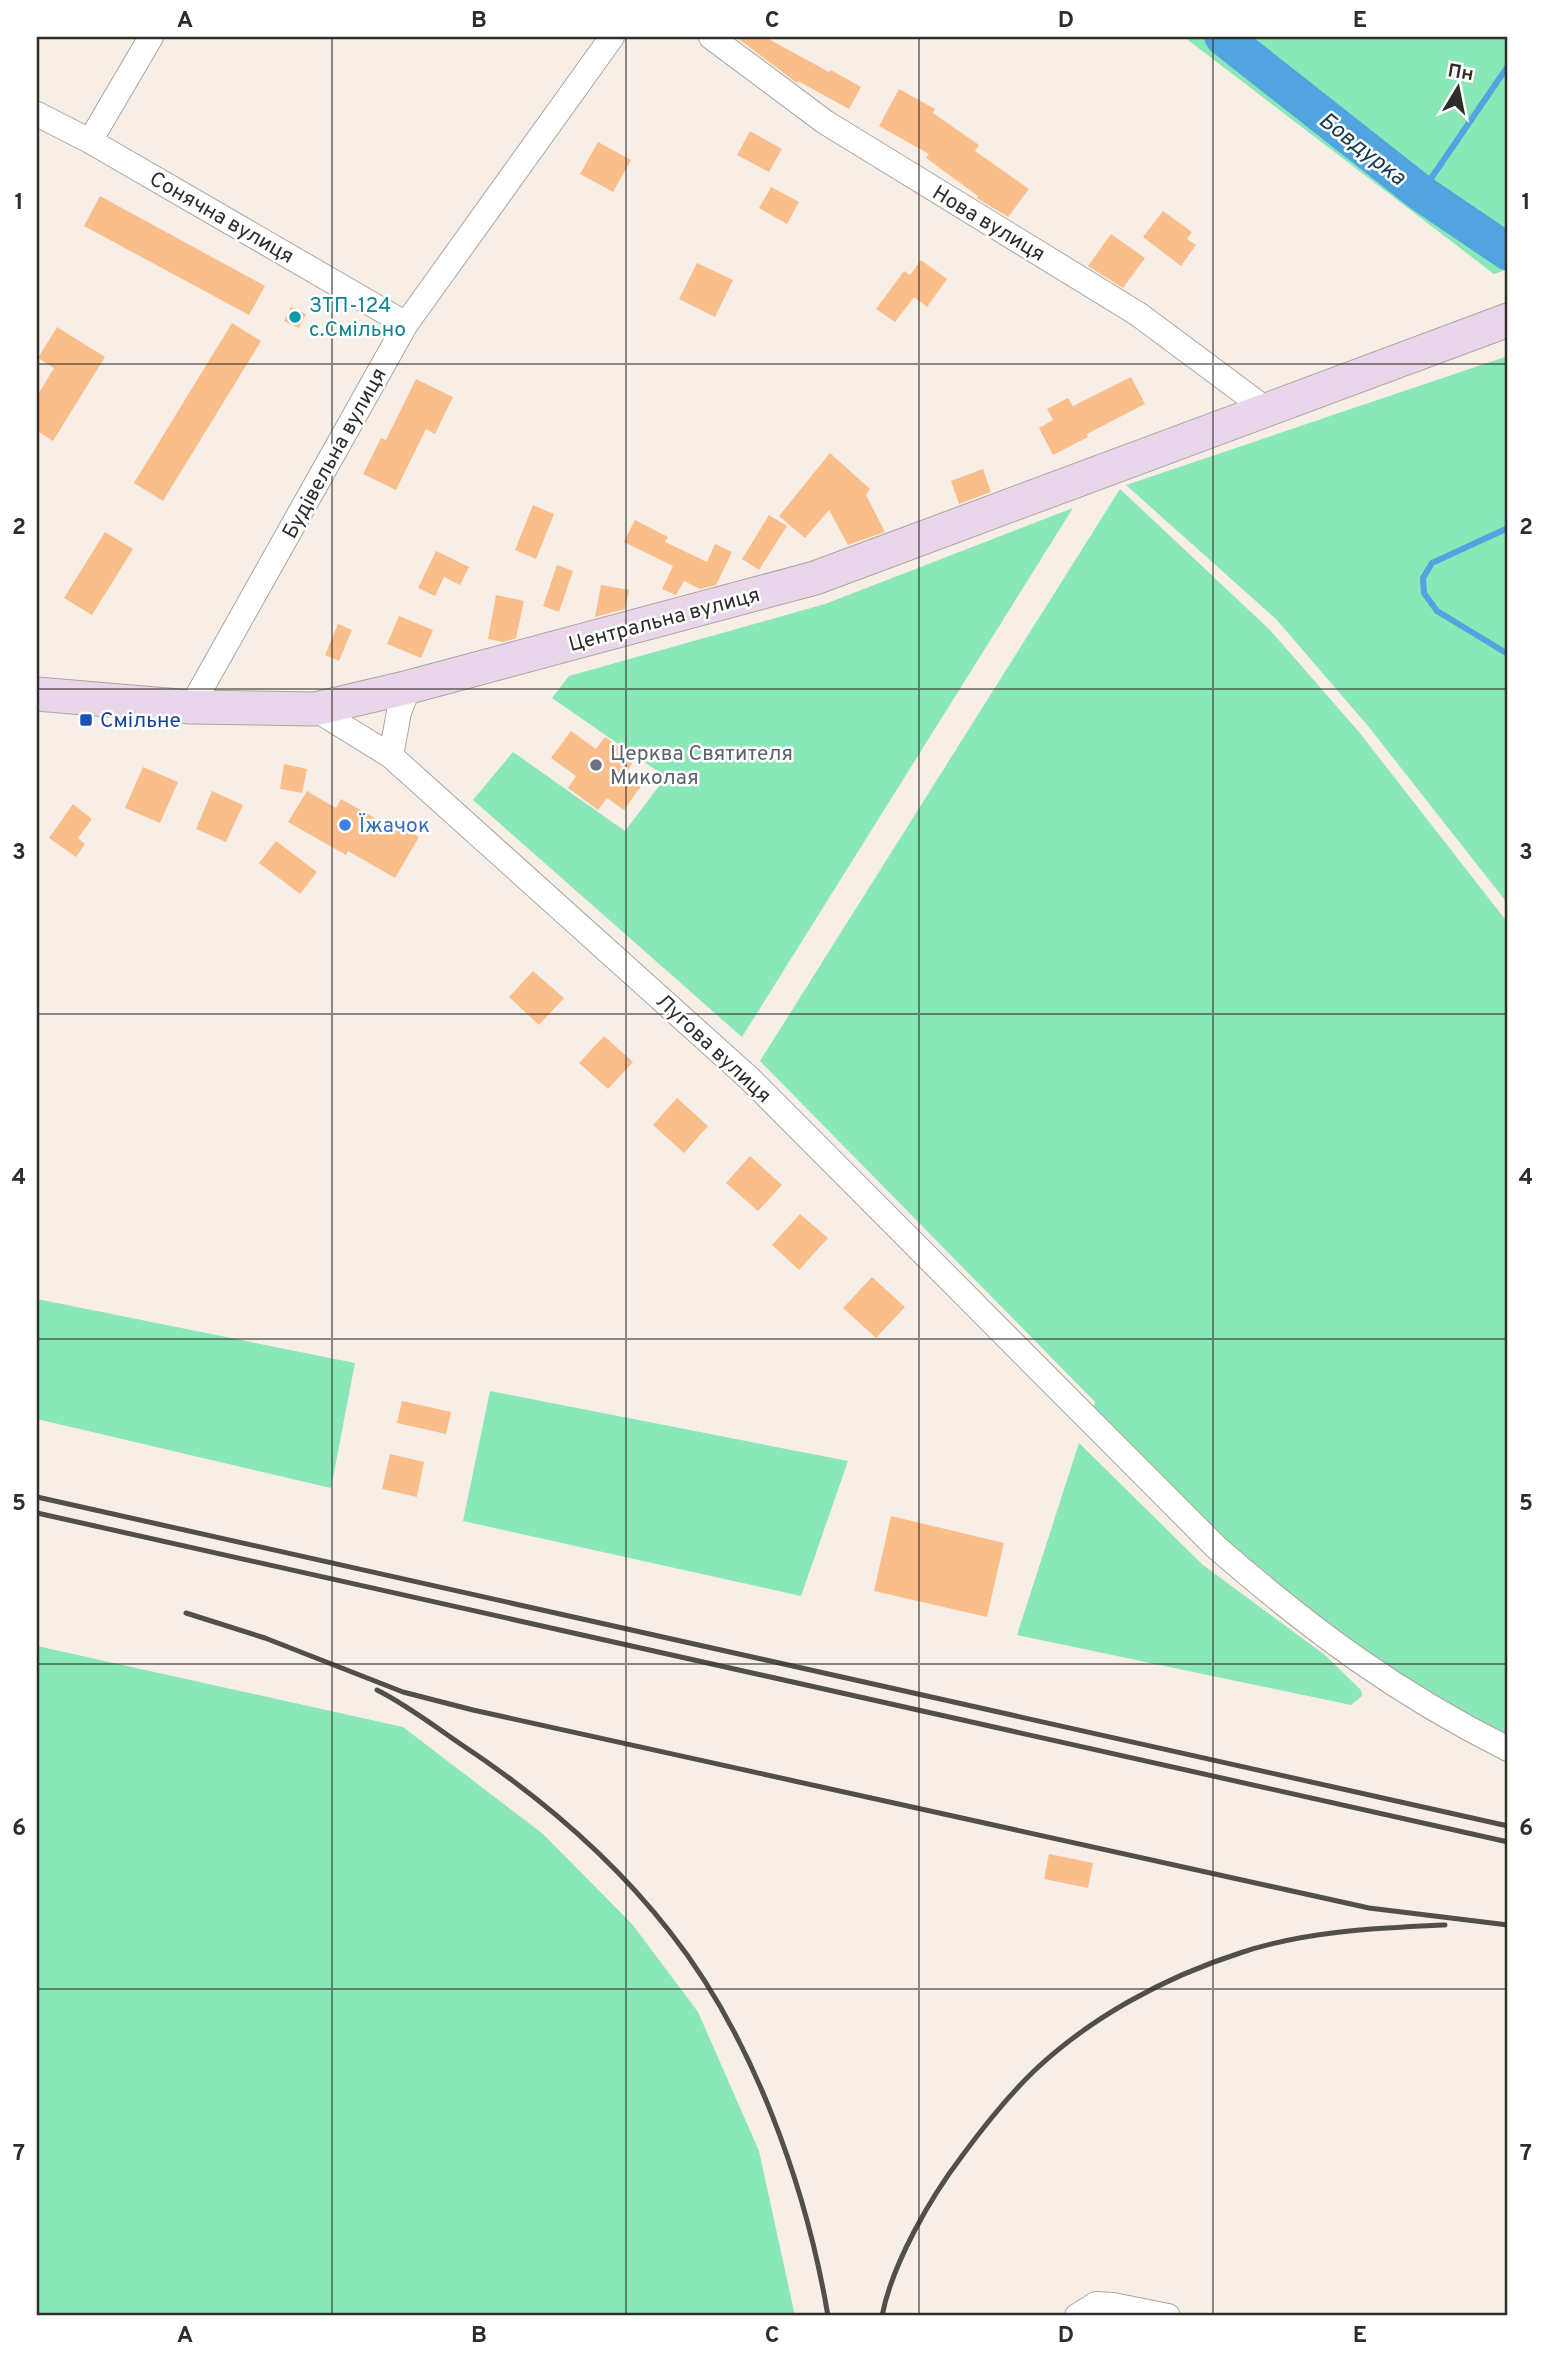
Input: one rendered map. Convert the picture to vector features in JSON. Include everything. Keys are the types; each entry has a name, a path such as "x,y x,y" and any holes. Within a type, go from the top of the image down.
{"street":[{"path":"90,141 151,37"},
{"name":"Будівельна вулиця","path":"191,707 406,324 612,37"},
{"name":"Нова вулиця","path":"711,37 825,122 1138,314 1267,410"},
{"name":"Сонячна вулиця","path":"37,114 90,141 406,324"},
{"name":"Центральна вулиця","path":"37,694 191,707 315,709 409,687 815,578 1508,320"},
{"path":"391,756 400,712 409,687"},
{"name":"Лугова вулиця","path":"315,709 391,756 750,1079 1216,1547 1302,1620 1406,1694 1508,1749"},
{"path":"1077,2316 1096,2304 1168,2316"}],"green space":[{"path":"1184,37 1508,37 1508,269 1494,274"},
{"path":"1508,356 1508,904 1368,726 1276,619 1126,485"},
{"path":"1120,489 1270,630 1359,732 1508,923 1508,1739 1410,1685 1280,1591 1092,1414 1095,1402 760,1061"},
{"path":"1073,508 742,1037 473,800 513,752 625,831 666,777 552,698 569,676 825,604"},
{"path":"37,1299 355,1363 331,1488 37,1419"},
{"path":"490,1391 848,1461 801,1596 463,1521"},
{"path":"1079,1443 1203,1565 1325,1655 1361,1690 1362,1696 1351,1705 1017,1635"},
{"path":"37,1646 403,1727 543,1834 632,1924 698,2012 759,2151 795,2316 37,2316"}],"building":[{"path":"736,37 765,37 861,87 849,109 798,81 797,83"},
{"path":"899,89 935,109 933,113 979,145 975,151 1029,189 1008,217 977,198 978,196 926,158 929,154 879,126"},
{"path":"750,131 782,149 769,172 737,155"},
{"path":"598,142 631,160 613,192 580,174"},
{"path":"771,187 799,202 787,224 759,208"},
{"path":"100,196 265,286 249,315 84,226"},
{"path":"1163,211 1192,232 1187,239 1196,245 1181,266 1143,237"},
{"path":"1111,234 1145,258 1123,288 1088,266"},
{"path":"921,260 947,279 927,307 914,297 895,322 876,309 904,271 910,275"},
{"path":"697,263 733,280 715,317 679,299"},
{"name":"ЗТП-124 с.Смільно","path":"291,307 306,314 299,328 284,321"},
{"path":"232,323 261,341 163,501 134,483"},
{"path":"57,327 105,357 53,441 37,431 37,396 54,368 38,358"},
{"path":"1131,377 1145,404 1053,455 1039,428 1053,420 1047,409 1068,398 1073,406"},
{"path":"416,379 453,397 435,434 426,429 396,490 363,474 381,438 386,440"},
{"path":"830,453 870,489 866,495 885,532 848,545 829,510 805,538 779,516"},
{"path":"983,469 991,492 959,504 951,481"},
{"path":"533,505 554,514 536,559 515,550"},
{"path":"769,515 787,526 759,570 742,559"},
{"path":"635,520 668,537 665,542 707,562 715,544 732,552 716,585 700,589 684,581 676,595 662,589 673,566 624,542"},
{"path":"105,532 133,549 92,615 64,598"},
{"path":"436,551 469,567 460,585 444,577 435,596 418,588"},
{"path":"557,565 573,571 559,612 543,606"},
{"path":"601,585 629,590 625,609 595,617"},
{"path":"496,595 524,601 516,638 504,642 488,639"},
{"path":"399,616 433,630 421,658 387,644"},
{"path":"338,624 352,630 339,661 325,655"},
{"name":"Церква Святителя Миколая","path":"571,731 596,749 605,737 635,759 627,771 644,782 624,810 607,798 598,810 568,788 576,776 551,758"},
{"path":"284,764 307,769 302,793 280,789"},
{"path":"143,767 178,782 160,823 125,808"},
{"path":"212,791 243,805 226,842 196,829"},
{"path":"307,791 336,808 341,799 389,826 392,822 419,837 395,878 348,851 346,855 288,822"},
{"path":"73,804 92,819 78,838 85,844 76,857 49,838"},
{"path":"276,841 317,872 300,894 259,863"},
{"path":"533,971 564,998 539,1025 509,997"},
{"path":"604,1036 633,1062 608,1089 579,1063"},
{"path":"677,1098 708,1126 684,1153 653,1125"},
{"path":"750,1156 782,1185 758,1211 726,1183"},
{"path":"800,1214 828,1238 799,1270 772,1245"},
{"path":"872,1277 905,1307 876,1338 843,1308"},
{"path":"402,1401 451,1412 446,1434 397,1423"},
{"path":"390,1454 424,1462 417,1497 382,1489"},
{"path":"891,1516 1004,1543 987,1617 874,1591"},
{"path":"1049,1854 1093,1863 1088,1888 1044,1879"}],"waterway":[{"name":"Бовдурка","path":"1223,37 1421,193 1508,252"},
{"path":"1421,193 1508,66"},
{"path":"1508,528 1432,563 1423,578 1424,593 1437,611 1508,654"}],"railway":[{"path":"37,1497 1508,1826"},
{"path":"37,1513 1508,1842"},
{"path":"186,1613 265,1638 403,1692 473,1710 1369,1908 1508,1925"},
{"path":"377,1690 410,1709 491,1765 574,1830 648,1905 700,1973 751,2065 772,2115 806,2216 828,2316"},
{"path":"882,2316 903,2254 925,2211 950,2173 1014,2091 1056,2051 1104,2016 1184,1974 1265,1946 1315,1935 1445,1925"}],"place":[{"name":"ЗТП-124 с.Смільно","path":"295,317"},
{"name":"Смільне","path":"86,720"},
{"name":"Церква Святителя Миколая","path":"596,765"},
{"name":"Їжачок","path":"345,825"}]}
